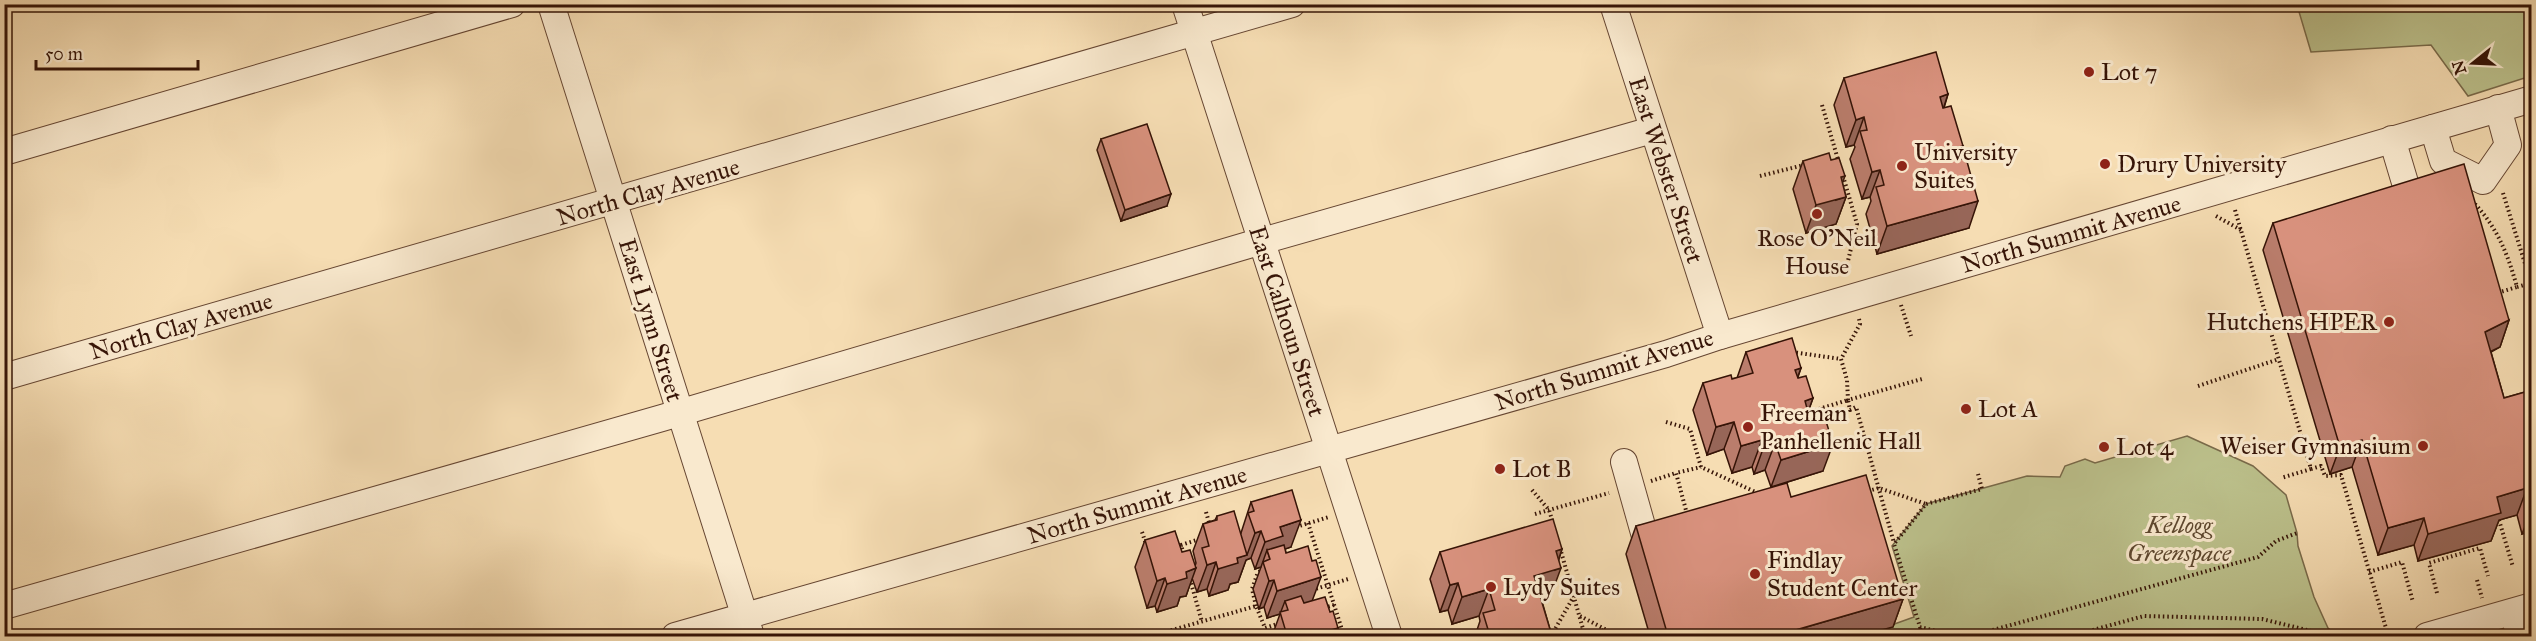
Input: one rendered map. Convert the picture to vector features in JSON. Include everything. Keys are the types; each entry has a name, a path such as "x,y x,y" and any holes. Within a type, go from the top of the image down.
{"street":[{"path":"4,152 512,4"},
{"name":"East Lynn Street","path":"551,4 748,626"},
{"name":"East Calhoun Street","path":"1185,4 1389,636"},
{"name":"North Clay Avenue","path":"4,377 1195,34 1292,4"},
{"name":"East Webster Street","path":"1613,4 1720,336"},
{"name":"North Summit Avenue","path":"675,636 748,626 1329,450 1666,354 1720,336 2532,99"},
{"path":"2433,128 2443,161 2482,181 2508,145 2498,108"},
{"path":"4,606 680,413 1262,241 1652,130"},
{"path":"2392,140 2409,196"},
{"path":"1624,462 1646,540"},
{"path":"2427,636 2522,609 2520,636"}],"path":[{"path":"1821,105 1857,224 1845,273"},
{"path":"1826,159 1837,157"},
{"path":"1760,176 1815,162"},
{"path":"2494,164 2531,285 2494,295"},
{"path":"2472,202 2499,235 2510,259 2517,287"},
{"path":"2209,213 2241,230"},
{"path":"2237,216 2311,469"},
{"path":"1901,304 1911,336"},
{"path":"1858,316 1860,324 1841,359 1847,380 1848,400 1850,410 1856,407 1922,636"},
{"path":"1787,352 1841,359"},
{"path":"2198,386 2279,359"},
{"path":"1799,415 1922,379"},
{"path":"1811,411 1814,422"},
{"path":"1666,422 1690,429 1701,467"},
{"path":"2281,478 2321,466 2325,476 2341,475 2388,635"},
{"path":"1690,522 1676,473 1701,467 1762,495"},
{"path":"1857,494 1879,488 1926,504 1983,489 1978,474"},
{"path":"1532,490 1549,510 1556,531"},
{"path":"1894,544 1926,504"},
{"path":"1535,514 1549,510"},
{"path":"1206,512 1212,535"},
{"path":"1286,530 1329,517"},
{"path":"2499,520 2513,567"},
{"path":"1308,523 1343,636 1365,629"},
{"path":"1142,532 1149,554"},
{"path":"1971,636 2258,557 2276,541 2297,533"},
{"path":"1170,548 1202,538"},
{"path":"1559,542 1584,634"},
{"path":"1181,545 1184,556"},
{"path":"2437,593 2429,563 2454,554 2480,548 2488,576"},
{"path":"1308,556 1318,553"},
{"path":"2369,572 2402,562 2413,602"},
{"path":"1268,569 1258,572 1252,589 1257,606 1265,628 1285,621"},
{"path":"1190,578 1202,622"},
{"path":"1308,592 1349,579"},
{"path":"2477,580 2484,605"},
{"path":"1551,636 1575,595"},
{"path":"1315,611 1335,605"},
{"path":"1158,634 1257,606"},
{"path":"1580,616 1618,636"},
{"path":"2071,636 2144,616 2262,619 2315,632"},
{"path":"1920,627 1956,636"},
{"path":"1564,636 1604,629"}],"green space":[{"path":"2297,5 2531,5 2531,76 2468,96 2431,45 2311,52"},
{"name":"Kellogg Greenspace","path":"2187,436 2253,466 2286,495 2297,533 2298,546 2314,597 2328,628 2337,636 1861,636 1914,617 1892,546 1926,504 2027,476 2060,477 2065,466 2085,459 2095,463"}],"building":[{"name":"University Suites","path":"1936,52 1948,94 1940,97 1943,108 1951,106 1963,146 1955,148 1958,160 1966,158 1978,201 1887,226 1876,187 1884,185 1880,170 1872,172 1860,131 1867,130 1864,117 1856,120 1844,78"},
{"path":"1147,124 1171,194 1125,210 1101,139"},
{"path":"1829,153 1831,160 1839,158 1845,176 1841,177 1846,197 1816,205 1803,161"},
{"path":"2464,164 2509,320 2485,332 2504,398 2532,390 2532,504 2527,488 2497,497 2501,513 2428,534 2424,518 2388,528 2362,440 2340,447 2273,223"},
{"path":"1792,338 1801,368 1795,370 1798,378 1806,376 1813,398 1805,401 1808,412 1822,408 1833,444 1781,460 1775,443 1764,446 1762,440 1741,446 1734,422 1716,427 1703,383 1731,375 1732,379 1753,373 1746,352"},
{"name":"Findlay Student Center","path":"1866,475 1903,599 1775,636 1668,636 1636,526 1787,483 1791,497"},
{"path":"1292,490 1301,520 1280,527 1283,536 1265,542 1261,531 1255,533 1248,513 1254,511 1251,502"},
{"path":"1234,511 1247,555 1237,558 1238,563 1218,569 1216,562 1207,565 1202,548 1209,546 1203,524 1217,520 1217,516"},
{"path":"1553,519 1562,549 1556,551 1561,568 1534,576 1552,636 1490,636 1483,613 1495,610 1489,589 1462,597 1458,583 1450,585 1440,552"},
{"path":"1175,531 1182,552 1190,550 1196,568 1186,572 1187,578 1167,584 1165,578 1157,581 1145,540"},
{"path":"1284,545 1286,553 1308,546 1312,561 1316,560 1321,577 1277,591 1274,580 1269,581 1263,562 1270,559 1267,550"},
{"path":"1301,596 1304,603 1325,597 1330,612 1333,611 1338,628 1311,636 1293,636 1291,631 1286,632 1280,612 1288,610 1285,601"}],"place":[{"name":"Lot 7","path":"2089,72"},
{"name":"Drury University","path":"2105,164"},
{"name":"University Suites","path":"1902,166"},
{"name":"Rose O’Neil House","path":"1817,214"},
{"name":"Hutchens HPER","path":"2389,322"},
{"name":"Lot A","path":"1966,409"},
{"name":"Freeman Panhellenic Hall","path":"1748,427"},
{"name":"Weiser Gymnasium","path":"2423,446"},
{"name":"Lot 4","path":"2104,447"},
{"name":"Lot B","path":"1500,469"},
{"name":"Findlay Student Center","path":"1755,574"},
{"name":"Lydy Suites","path":"1491,587"}]}
